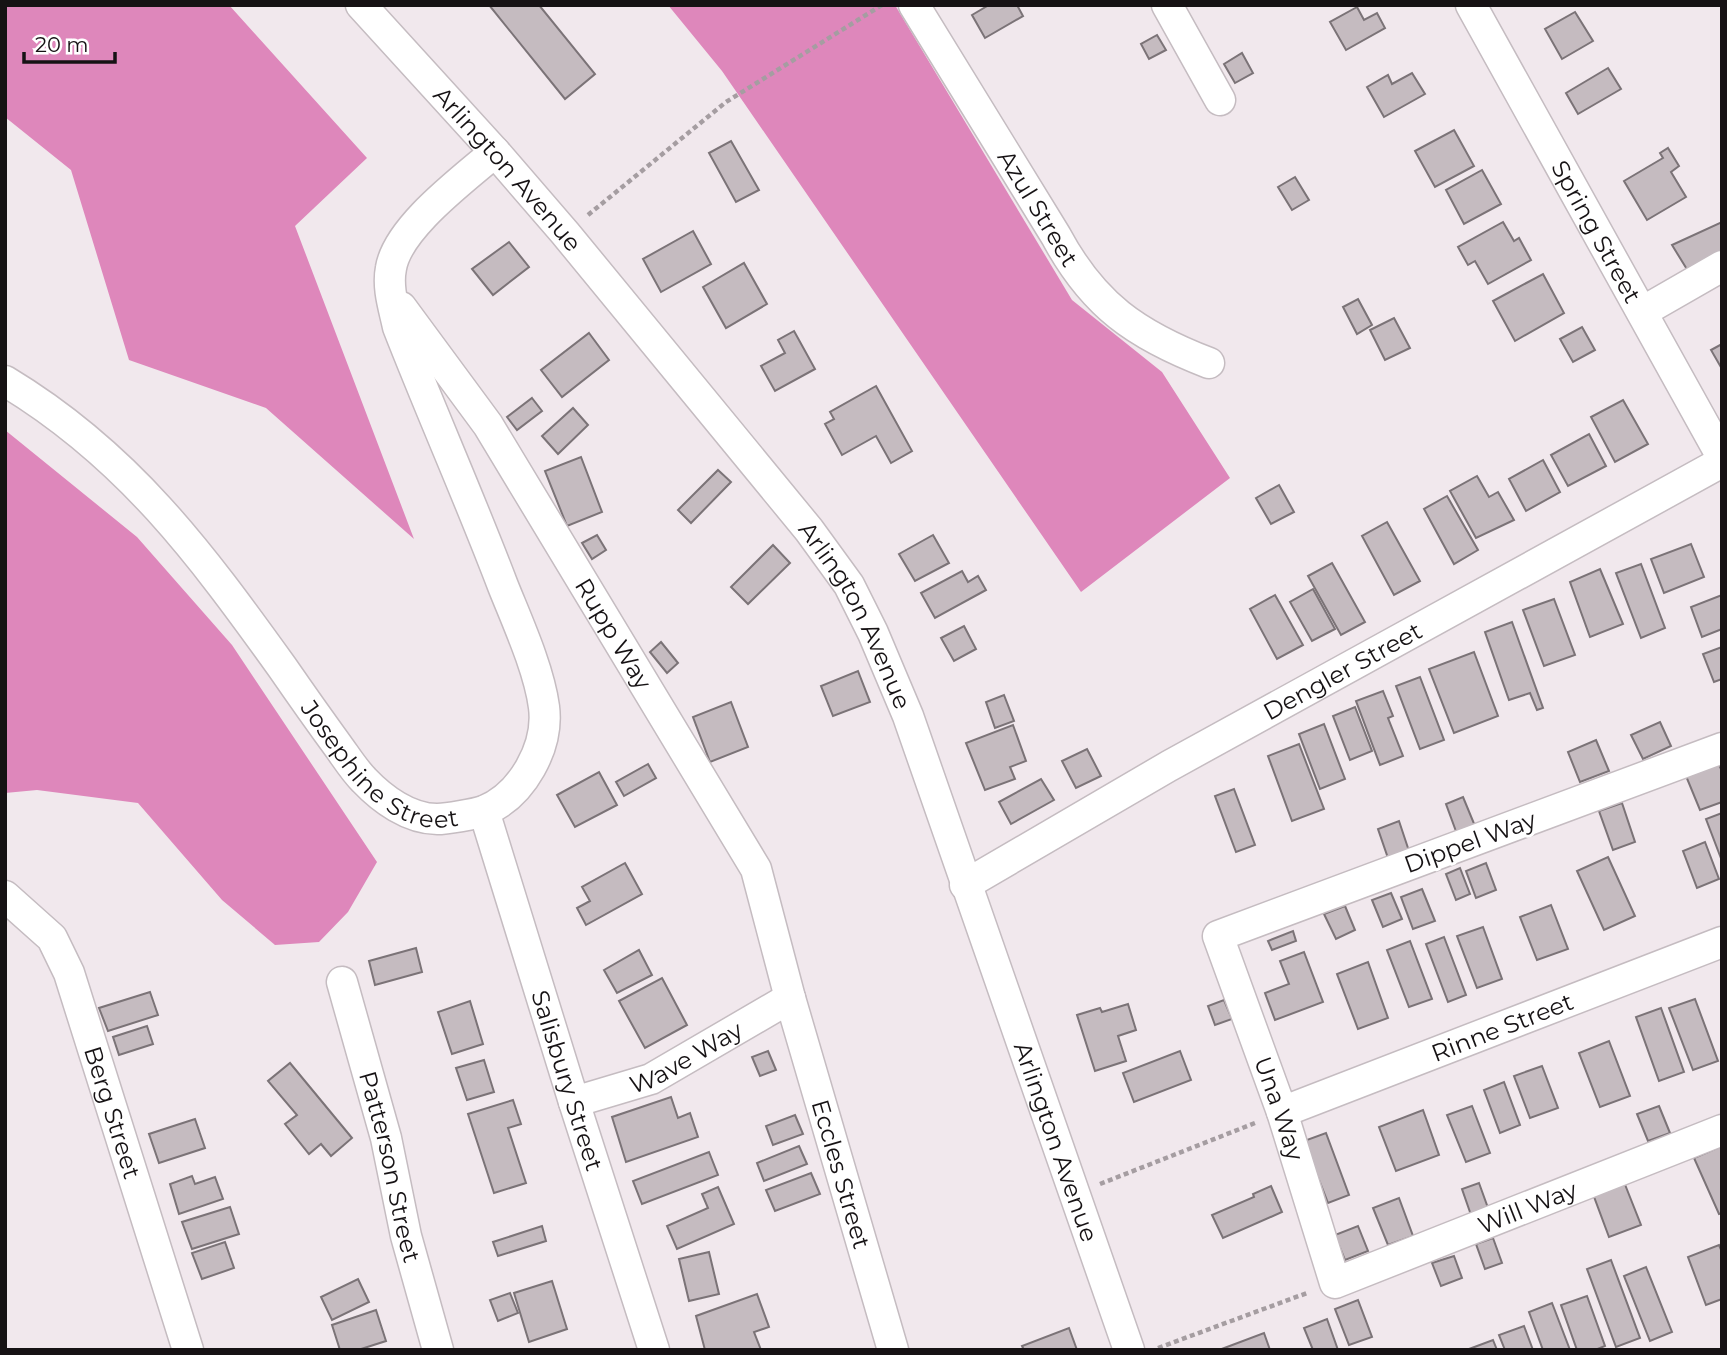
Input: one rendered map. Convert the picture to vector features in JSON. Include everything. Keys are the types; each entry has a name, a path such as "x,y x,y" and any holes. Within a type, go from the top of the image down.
{"street":[{"name":"Arlington Avenue","path":"361,5 565,233 808,530 849,585 873,633 908,716 1129,1350"},
{"name":"Azul Street","path":"914,5 1072,266 1103,302 1140,331 1178,351 1209,363"},
{"path":"1167,5 1220,100"},
{"name":"Spring Street","path":"1471,5 1722,460"},
{"name":"Josephine Street","path":"5,382 34,399 99,449 142,489 176,526 225,588 362,779 398,809 435,820 485,811 509,794 529,770 543,738 544,708 539,685 515,616 398,327 390,292 391,267 399,243 418,221 495,152"},
{"path":"1642,312 1722,266"},
{"name":"Rupp Way","path":"390,292 488,425 756,869 790,998"},
{"name":"Dengler Street","path":"965,885 1169,766 1722,460"},
{"name":"Dippel Way","path":"1218,936 1722,748"},
{"name":"Salisbury Street","path":"485,811 574,1102 654,1350"},
{"name":"Berg Street","path":"5,896 52,938 69,973 188,1350"},
{"name":"Una Way","path":"1218,936 1282,1112 1335,1283"},
{"name":"Rinne Street","path":"1282,1112 1722,942"},
{"name":"Patterson Street","path":"342,982 386,1138 405,1236 438,1350"},
{"name":"Wave Way","path":"574,1102 651,1079 790,998"},
{"name":"Eccles Street","path":"790,998 893,1350"},
{"name":"Will Way","path":"1335,1283 1722,1130"}],"path":[{"path":"565,233 726,102 881,5"},
{"path":"1075,1194 1282,1112"},
{"path":"1153,1350 1335,1283"}],"shaded area":[{"path":"5,5 229,5 367,158 295,226 414,539 266,408 129,360 71,170 5,117"},
{"path":"668,5 895,5 1072,300 1162,372 1230,478 1081,592 722,71"},
{"path":"5,430 137,537 232,645 377,862 348,912 319,942 275,945 222,900 138,803 37,790 5,793"}],"building":[{"path":"489,5 539,5 595,74 565,99"},
{"path":"989,5 1017,5 1023,16 985,38 972,15"},
{"path":"1357,7 1364,20 1377,13 1385,28 1346,50 1330,22"},
{"path":"1575,12 1593,41 1562,59 1545,29"},
{"path":"1157,35 1166,50 1149,59 1141,44"},
{"path":"1242,53 1253,73 1235,83 1224,64"},
{"path":"1608,68 1621,89 1578,114 1566,93"},
{"path":"1412,73 1425,94 1384,117 1367,87 1388,75 1392,84"},
{"path":"1454,130 1474,166 1435,187 1415,151"},
{"path":"731,141 759,190 736,202 709,153"},
{"path":"1668,148 1679,166 1671,172 1686,197 1647,220 1624,181 1663,158 1660,153"},
{"path":"1482,170 1501,204 1464,224 1446,190"},
{"path":"1295,177 1309,200 1292,210 1278,187"},
{"path":"1503,222 1514,241 1519,238 1531,260 1488,284 1475,261 1468,265 1458,247"},
{"path":"1722,222 1722,253 1688,271 1672,245"},
{"path":"693,231 711,264 661,292 643,259"},
{"path":"509,242 529,267 493,295 472,269"},
{"path":"744,263 767,304 726,328 703,287"},
{"path":"1543,274 1564,313 1515,341 1493,301"},
{"path":"1358,299 1372,325 1357,334 1343,307"},
{"path":"1394,318 1410,348 1385,360 1370,330"},
{"path":"1582,327 1595,350 1573,362 1560,339"},
{"path":"794,331 815,369 775,391 761,366 785,353 778,340"},
{"path":"589,333 609,360 562,397 541,370"},
{"path":"1722,344 1722,369 1711,350"},
{"path":"876,386 912,451 891,463 876,436 842,455 825,424 834,419 830,412"},
{"path":"532,398 542,411 517,430 507,417"},
{"path":"1623,400 1648,444 1615,462 1591,417"},
{"path":"573,408 588,425 558,454 542,436"},
{"path":"1589,434 1606,466 1568,486 1551,455"},
{"path":"581,457 602,512 567,526 545,471"},
{"path":"1543,460 1560,492 1526,511 1509,479"},
{"path":"718,470 731,482 691,523 678,510"},
{"path":"1477,476 1489,497 1498,492 1514,520 1476,538 1450,491"},
{"path":"1279,485 1294,512 1271,524 1256,498"},
{"path":"1447,496 1478,550 1454,564 1424,509"},
{"path":"1387,522 1420,581 1394,595 1362,536"},
{"path":"597,535 606,550 592,559 582,543"},
{"path":"933,535 949,563 915,581 899,554"},
{"path":"1691,544 1704,577 1664,593 1651,559"},
{"path":"773,545 790,563 748,604 731,587"},
{"path":"1332,563 1365,622 1341,635 1308,576"},
{"path":"1641,564 1665,628 1641,638 1616,573"},
{"path":"1600,569 1623,624 1590,637 1570,582"},
{"path":"962,571 968,582 978,576 986,590 935,618 921,593"},
{"path":"1313,589 1335,629 1312,641 1290,602"},
{"path":"1275,595 1303,645 1277,659 1250,609"},
{"path":"1722,595 1722,629 1702,637 1691,607"},
{"path":"1554,599 1575,655 1544,666 1523,610"},
{"path":"1512,622 1543,708 1537,710 1530,693 1509,700 1485,632"},
{"path":"964,626 976,649 954,661 941,638"},
{"path":"661,642 678,663 667,673 650,652"},
{"path":"1722,647 1722,679 1714,682 1703,654"},
{"path":"1474,652 1498,716 1454,733 1429,669"},
{"path":"858,671 870,702 833,716 821,686"},
{"path":"1420,677 1444,740 1420,749 1396,686"},
{"path":"1383,691 1393,716 1388,718 1403,756 1380,765 1356,701"},
{"path":"1004,695 1014,721 995,728 986,702"},
{"path":"731,702 748,747 710,762 693,717"},
{"path":"1355,707 1372,751 1350,760 1333,716"},
{"path":"1660,722 1671,746 1643,759 1631,735"},
{"path":"1324,724 1345,779 1320,789 1299,734"},
{"path":"1013,725 1026,761 1010,767 1015,779 985,790 966,743"},
{"path":"1596,740 1609,771 1580,782 1568,752"},
{"path":"1299,744 1324,809 1292,821 1268,756"},
{"path":"1087,749 1101,776 1076,788 1062,761"},
{"path":"1718,763 1722,771 1722,802 1700,810 1686,776"},
{"path":"648,764 656,778 624,796 616,782"},
{"path":"599,772 617,805 575,827 557,795"},
{"path":"1041,779 1054,800 1011,824 999,802"},
{"path":"1234,789 1255,845 1236,852 1215,796"},
{"path":"1463,797 1475,826 1457,834 1446,804"},
{"path":"1622,803 1635,842 1613,850 1599,811"},
{"path":"1722,813 1722,861 1706,819"},
{"path":"1399,821 1410,854 1389,861 1378,829"},
{"path":"1705,842 1719,879 1697,888 1683,851"},
{"path":"1608,857 1635,916 1604,930 1577,871"},
{"path":"625,863 642,894 586,925 577,908 590,901 582,887"},
{"path":"1486,863 1496,890 1476,898 1466,871"},
{"path":"1460,868 1470,894 1456,900 1446,874"},
{"path":"1422,889 1435,921 1413,929 1401,897"},
{"path":"1391,893 1402,919 1383,927 1372,900"},
{"path":"1551,905 1568,949 1537,960 1520,917"},
{"path":"1345,906 1355,930 1336,939 1324,914"},
{"path":"1483,927 1502,979 1477,988 1457,936"},
{"path":"1293,931 1296,941 1272,950 1268,941"},
{"path":"1444,937 1466,995 1448,1002 1426,944"},
{"path":"1410,941 1432,999 1409,1007 1387,950"},
{"path":"416,948 422,972 375,985 369,961"},
{"path":"639,950 652,975 617,993 604,970"},
{"path":"1304,952 1323,1002 1275,1020 1265,993 1289,984 1280,961"},
{"path":"1368,962 1388,1018 1358,1029 1337,974"},
{"path":"662,978 687,1025 645,1048 619,1001"},
{"path":"150,992 158,1015 108,1031 99,1008"},
{"path":"1695,999 1718,1061 1693,1070 1669,1008"},
{"path":"1224,1000 1232,1019 1215,1025 1208,1006"},
{"path":"470,1001 483,1044 452,1054 438,1012"},
{"path":"1128,1004 1136,1030 1118,1036 1126,1061 1095,1071 1077,1015 1100,1008 1102,1012"},
{"path":"1661,1008 1684,1072 1659,1081 1636,1017"},
{"path":"147,1026 153,1044 119,1055 113,1037"},
{"path":"1609,1041 1630,1096 1600,1107 1579,1053"},
{"path":"768,1051 776,1070 760,1076 752,1057"},
{"path":"1180,1051 1191,1080 1134,1102 1123,1073"},
{"path":"484,1060 494,1092 467,1100 456,1068"},
{"path":"290,1063 352,1138 331,1156 321,1144 309,1154 285,1124 297,1115 268,1081"},
{"path":"1542,1066 1558,1108 1530,1118 1514,1076"},
{"path":"1504,1082 1520,1125 1500,1133 1484,1090"},
{"path":"671,1097 678,1118 690,1113 698,1137 626,1162 612,1117"},
{"path":"513,1100 521,1124 508,1128 526,1183 494,1193 468,1114"},
{"path":"1472,1106 1490,1153 1466,1162 1447,1115"},
{"path":"1659,1106 1670,1133 1648,1141 1637,1114"},
{"path":"1423,1110 1439,1155 1396,1171 1379,1127"},
{"path":"795,1115 803,1134 773,1145 766,1126"},
{"path":"195,1119 205,1148 159,1163 149,1134"},
{"path":"1326,1133 1349,1195 1328,1203 1304,1141"},
{"path":"799,1146 807,1164 764,1181 757,1163"},
{"path":"1722,1146 1722,1213 1719,1214 1694,1158"},
{"path":"709,1152 718,1175 642,1204 633,1181"},
{"path":"811,1173 820,1194 775,1211 766,1190"},
{"path":"192,1176 195,1184 215,1177 223,1199 179,1214 170,1184"},
{"path":"1624,1182 1641,1225 1609,1237 1593,1194"},
{"path":"1479,1183 1488,1208 1471,1215 1462,1189"},
{"path":"1271,1186 1282,1212 1223,1238 1212,1215 1254,1197 1253,1194"},
{"path":"718,1187 734,1224 677,1249 667,1226 708,1208 702,1194"},
{"path":"1399,1198 1413,1236 1388,1245 1373,1208"},
{"path":"230,1207 239,1234 192,1249 182,1222"},
{"path":"542,1226 546,1241 498,1256 493,1242"},
{"path":"1358,1226 1368,1251 1345,1260 1335,1235"},
{"path":"1493,1238 1502,1263 1485,1269 1476,1244"},
{"path":"225,1242 234,1268 202,1279 192,1253"},
{"path":"1719,1245 1722,1252 1722,1299 1706,1305 1688,1257"},
{"path":"709,1252 719,1294 689,1301 679,1259"},
{"path":"1454,1256 1462,1278 1441,1286 1432,1263"},
{"path":"1611,1260 1640,1338 1616,1347 1587,1269"},
{"path":"1646,1267 1672,1332 1650,1341 1624,1276"},
{"path":"358,1279 369,1302 332,1320 321,1297"},
{"path":"552,1281 567,1329 529,1342 514,1293"},
{"path":"510,1293 518,1313 498,1321 490,1300"},
{"path":"757,1294 769,1327 754,1332 761,1350 705,1350 696,1316"},
{"path":"1587,1296 1605,1346 1595,1350 1577,1350 1561,1305"},
{"path":"1358,1300 1372,1337 1349,1345 1335,1309"},
{"path":"1552,1303 1570,1350 1543,1350 1529,1312"},
{"path":"376,1310 386,1341 358,1350 340,1350 332,1325"},
{"path":"1327,1319 1338,1350 1313,1350 1304,1328"},
{"path":"1524,1326 1533,1350 1505,1350 1499,1335"},
{"path":"1069,1328 1077,1350 1024,1350 1022,1346"},
{"path":"1264,1333 1270,1350 1219,1350"},
{"path":"1493,1340 1497,1350 1469,1349"}]}
